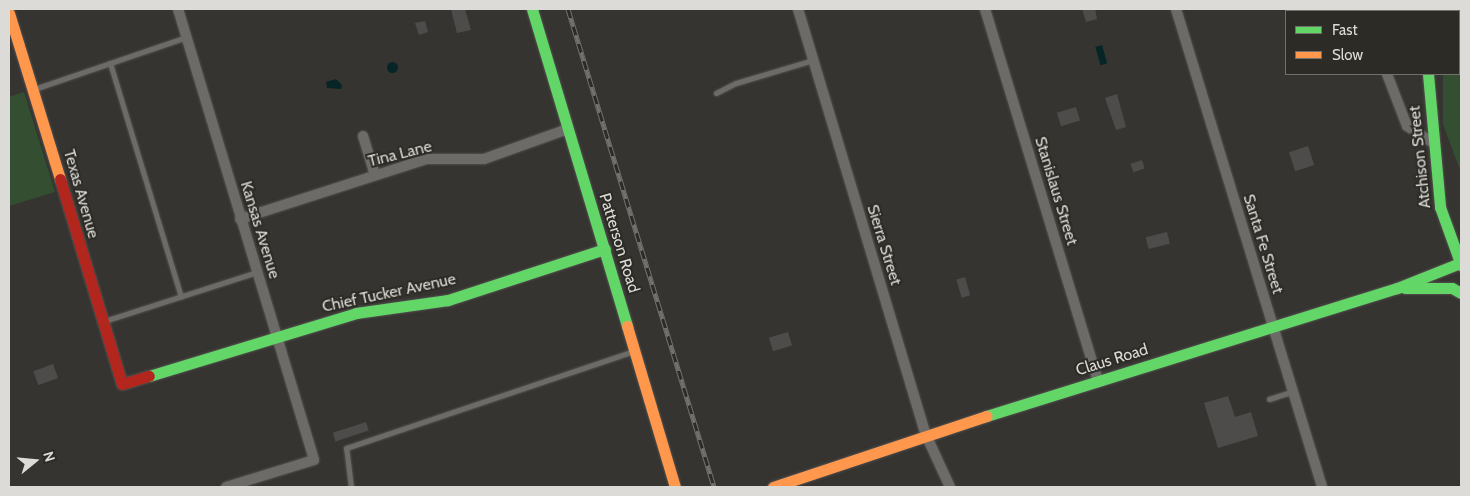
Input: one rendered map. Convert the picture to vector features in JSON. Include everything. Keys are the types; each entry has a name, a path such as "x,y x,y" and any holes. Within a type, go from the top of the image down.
{"main road":[{"name":"Patterson Road","path":"532,9 675,487"},
{"name":"Texas Avenue","path":"9,13 34,89 101,322 122,384"},
{"name":"Atchison Street","path":"1428,75 1432,142 1440,207 1461,264"},
{"name":"Chief Tucker Avenue","path":"122,384 356,313 448,300 604,249"},
{"name":"Claus Road","path":"773,487 803,483 926,436 1272,325 1397,288 1461,264"},
{"path":"1397,288 1452,288 1461,293"}],"street":[{"name":"Kansas Avenue","path":"178,9 314,460 226,487"},
{"name":"Sierra Street","path":"798,9 926,436 950,487"},
{"name":"Stanislaus Street","path":"985,9 1098,382"},
{"name":"Santa Fe Street","path":"1176,9 1322,487"},
{"path":"1387,75 1407,126 1432,142"},
{"name":"Tina Lane","path":"240,219 427,159 484,159 568,129"},
{"path":"363,136 375,175"}],"lane":[{"path":"34,89 187,37"},
{"path":"716,93 736,83 813,60"},
{"path":"110,63 182,296"},
{"path":"101,322 257,272"},
{"path":"351,487 346,448 634,350"},
{"path":"1269,399 1292,391"}],"green space":[{"path":"1442,9 1461,9 1461,173 1443,124 1443,75 1460,75 1460,10"},
{"path":"24,92 55,192 9,206 9,97"}],"water":[{"path":"1102,45 1107,63 1101,65 1095,47"},
{"path":"392,61 398,67 392,73 386,67"},
{"path":"336,79 342,85 341,89 327,88 326,82"}],"building":[{"path":"451,9 465,9 471,30 457,33"},
{"path":"1082,9 1095,9 1097,19 1086,22"},
{"path":"425,21 428,32 419,35 415,23"},
{"path":"1117,94 1126,127 1116,130 1105,98"},
{"path":"1076,107 1080,120 1061,126 1057,113"},
{"path":"1308,146 1314,165 1295,171 1289,152"},
{"path":"1142,160 1145,169 1133,172 1131,164"},
{"path":"1167,232 1170,244 1149,249 1146,237"},
{"path":"965,277 970,295 962,298 956,279"},
{"path":"788,332 792,345 773,351 769,338"},
{"path":"53,364 58,378 38,385 33,371"},
{"path":"1228,396 1235,417 1251,412 1258,436 1218,448 1204,403"},
{"path":"366,422 369,431 335,441 333,433"}],"railway":[{"path":"568,9 714,487"}],"traffic: fast":[{"path":"532,9 627,326"},
{"path":"1428,75 1440,207 1461,265"},
{"path":"149,376 356,313 448,300 605,249"},
{"path":"986,416 1397,288 1460,263"},
{"path":"1405,288 1452,288 1461,293"}],"traffic: slow":[{"path":"9,13 60,179"},
{"path":"627,326 675,487"},
{"path":"773,487 986,416"}],"traffic: jam":[{"path":"60,179 122,384 149,376"}]}
